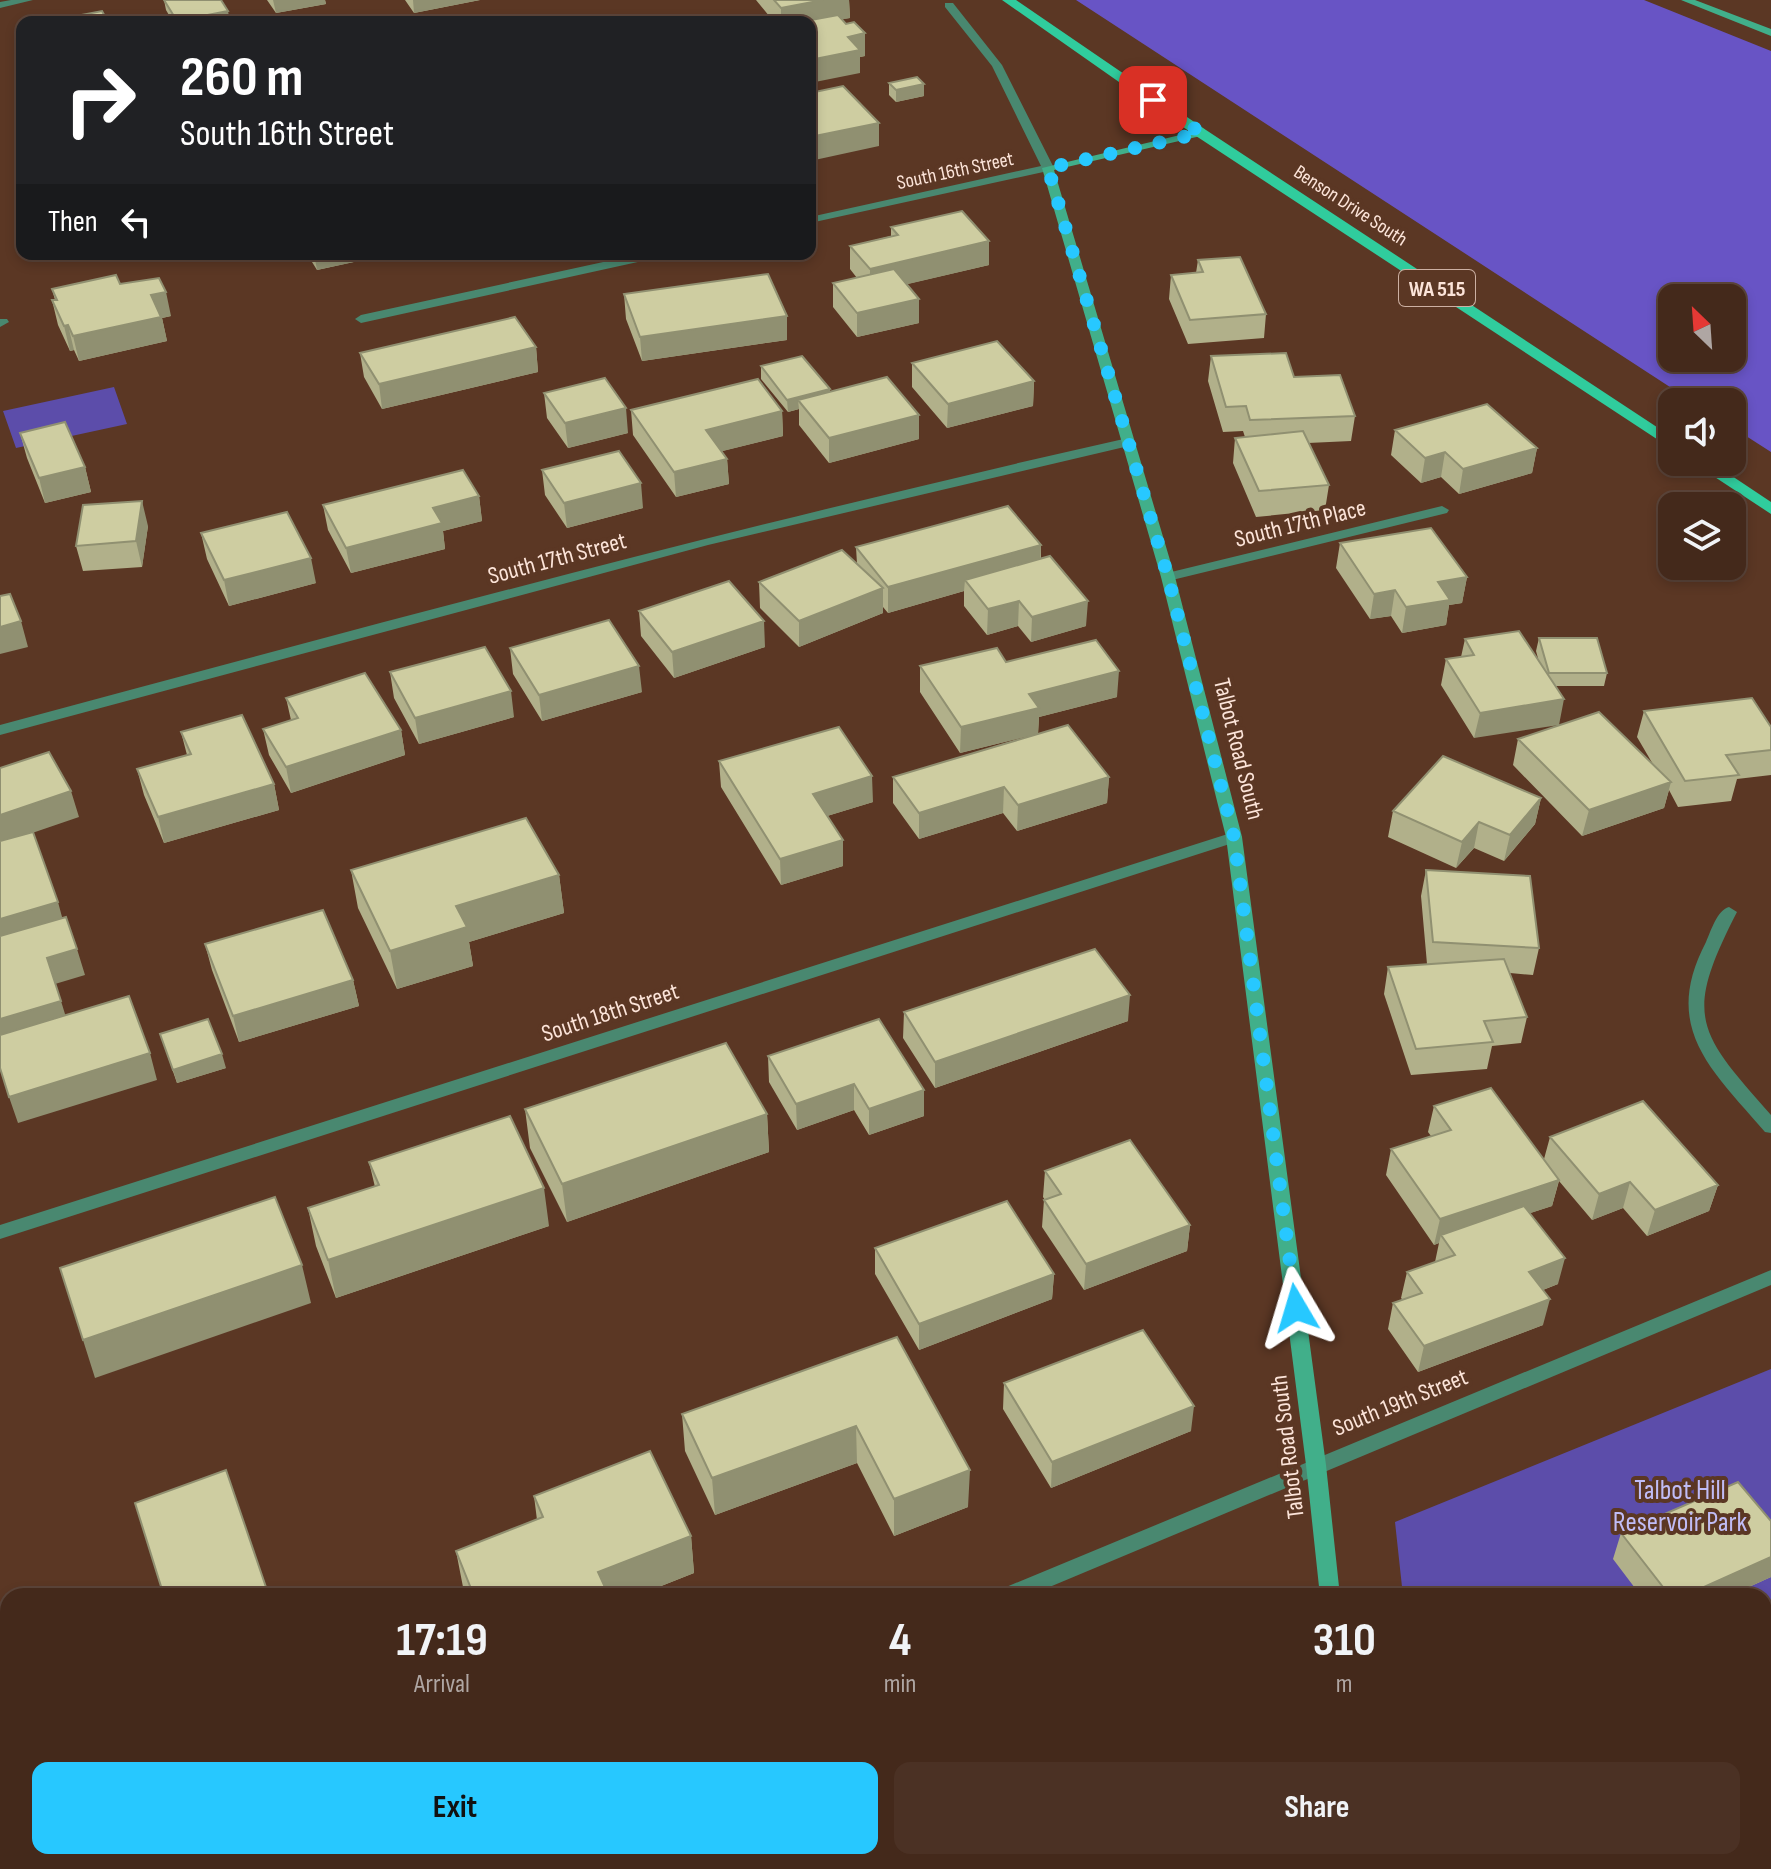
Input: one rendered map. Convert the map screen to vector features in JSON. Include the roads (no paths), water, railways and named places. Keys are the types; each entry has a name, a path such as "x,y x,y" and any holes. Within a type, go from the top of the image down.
{"main road":[{"name":"Benson Drive South","path":"1008,0 1201,133 1658,435"},
{"path":"1721,476 1771,509"}],"street":[{"path":"0,5 28,0"},
{"path":"1686,0 1771,33"},
{"name":"Talbot Road South","path":"949,5 997,65 1048,168 1168,577 1234,837 1316,1465 1329,1588"},
{"name":"South 16th Street","path":"816,219 1201,133"},
{"path":"361,319 629,260"},
{"name":"South 17th Street","path":"0,730 517,590 901,492 1128,442"},
{"name":"South 17th Place","path":"1168,577 1442,510"},
{"name":"South 18th Street","path":"0,1232 1234,837"},
{"path":"1729,912 1705,954 1695,984 1693,1017 1709,1055 1771,1127"},
{"name":"South 19th Street","path":"1025,1588 1771,1277"}],"park label":[{"name":"Talbot Hill Reservoir Park","path":"1680,1505"}]}
